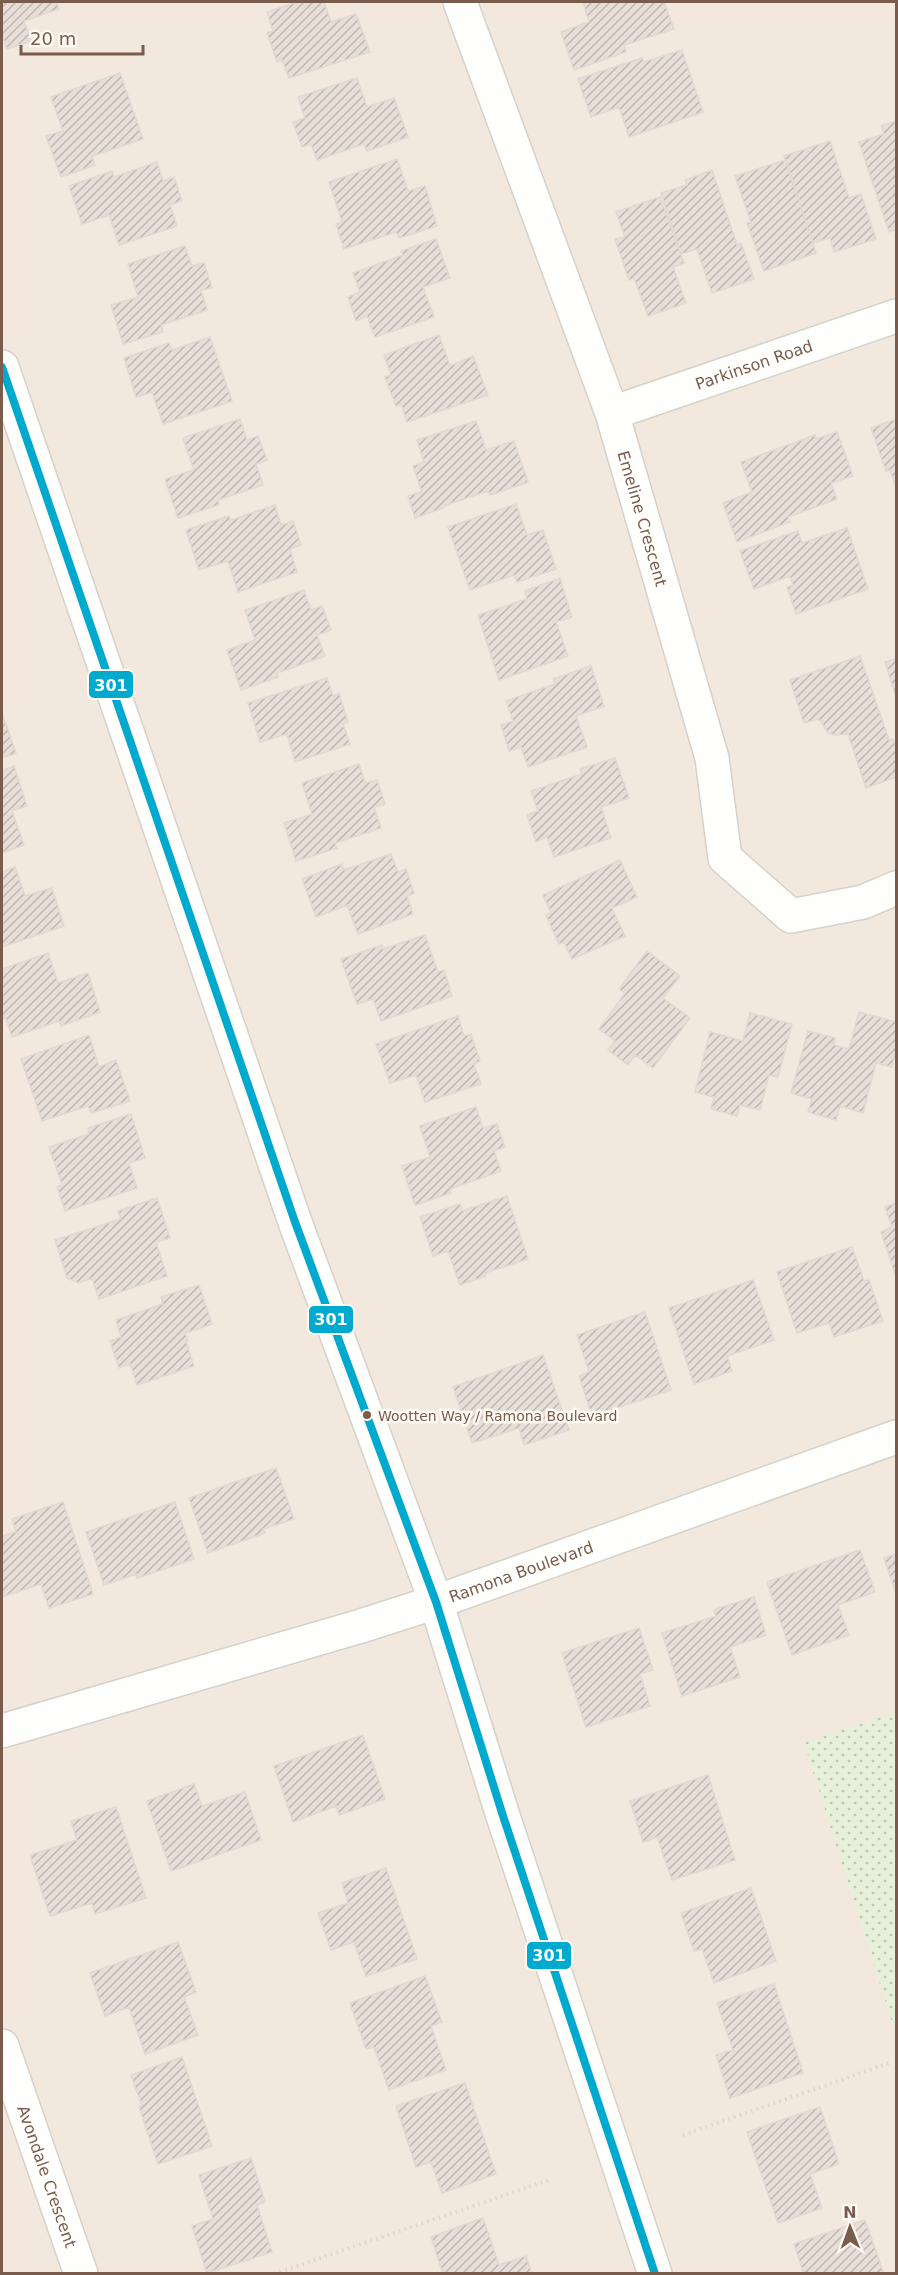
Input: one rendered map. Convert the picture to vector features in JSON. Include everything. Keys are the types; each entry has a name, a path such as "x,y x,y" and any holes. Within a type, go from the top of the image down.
{"street":[{"name":"Emeline Crescent","path":"460,2 612,412 712,758 725,858 791,916 863,902 897,888"},
{"name":"Parkinson Road","path":"612,412 897,316"},
{"path":"2,367 295,1222 436,1602 507,1827 655,2274"},
{"name":"Ramona Boulevard","path":"2,1731 436,1602 897,1437"},
{"name":"Avondale Crescent","path":"2,2046 81,2274"}],"path":[{"path":"683,2135 889,2063"},
{"path":"274,2274 552,2180"}],"shaded area":[{"path":"2,2 896,2 896,2273 2,2273"}],"green space":[{"path":"896,1712 896,2035 804,1743"}],"building":[{"path":"2,2 57,2 59,9 24,21 31,41 7,49 2,35"},
{"path":"297,2 324,2 331,22 356,14 370,52 289,78 282,60 277,62 267,33 273,31 267,12"},
{"path":"583,2 664,2 674,29 624,45 626,52 574,70 561,32 589,22"},
{"path":"682,50 703,112 629,137 619,107 591,117 578,79 642,58 644,62"},
{"path":"120,73 143,139 92,156 95,165 61,177 46,136 63,131 51,97"},
{"path":"357,78 367,107 394,98 408,137 367,151 364,144 317,160 311,144 302,147 293,122 305,118 298,97"},
{"path":"896,121 896,229 889,232 859,142 884,134 881,126"},
{"path":"830,141 849,198 861,194 876,239 834,252 830,238 813,243 784,156"},
{"path":"397,159 408,191 425,186 437,226 399,238 396,232 344,249 336,224 342,222 329,182"},
{"path":"786,160 816,253 764,271 747,223 751,222 735,176"},
{"path":"157,162 163,181 174,177 182,201 170,205 177,226 119,245 109,215 82,224 69,186 112,171 114,177"},
{"path":"712,170 737,245 741,243 754,279 712,293 697,249 681,254 661,193 687,185 685,180"},
{"path":"660,197 684,263 673,267 686,303 648,316 634,278 629,280 615,239 625,237 616,212"},
{"path":"436,239 450,278 423,287 434,317 375,337 367,316 356,321 348,297 360,292 353,273 403,255 401,251"},
{"path":"185,246 192,266 204,263 212,288 201,290 207,310 161,325 163,332 123,344 111,305 138,297 128,264"},
{"path":"439,335 450,366 473,356 488,395 407,422 401,404 396,406 385,377 391,375 384,355"},
{"path":"210,337 232,401 163,424 152,392 136,397 124,358 169,343 172,350"},
{"path":"240,419 247,440 258,436 267,460 256,464 263,485 218,500 219,505 178,518 165,479 194,470 183,438"},
{"path":"896,419 896,488 890,470 886,471 871,428"},
{"path":"476,421 486,450 514,441 528,482 490,495 488,491 415,518 408,496 422,492 413,466 424,462 417,440"},
{"path":"837,432 853,476 831,483 837,499 788,517 790,522 737,542 723,503 752,492 741,462 815,435 816,439"},
{"path":"516,504 527,535 543,530 556,569 517,582 514,575 470,590 448,527"},
{"path":"275,505 281,525 293,521 301,545 290,549 297,572 238,592 228,561 199,570 186,530 229,516 231,520"},
{"path":"847,528 868,589 796,614 787,587 793,585 790,576 754,589 740,551 798,531 802,543"},
{"path":"560,578 572,617 556,622 568,656 499,680 478,615 527,599 525,591"},
{"path":"304,590 311,610 322,606 331,630 317,635 325,656 277,673 278,677 241,690 227,650 255,640 245,610"},
{"path":"860,656 889,740 893,739 896,749 896,777 866,788 848,734 828,733 821,721 817,719 804,723 790,680"},
{"path":"896,659 896,697 885,662"},
{"path":"591,666 604,706 576,716 587,747 528,767 521,747 509,751 501,725 513,721 506,701 555,684 553,679"},
{"path":"327,678 333,696 339,693 348,722 343,724 350,744 295,762 287,734 260,742 248,703"},
{"path":"2,713 16,753 2,758"},
{"path":"615,758 629,798 601,807 611,838 554,857 547,837 536,842 527,815 538,811 531,791 582,774 580,769"},
{"path":"359,764 365,783 377,780 385,804 374,807 381,828 335,843 337,848 296,861 284,823 312,814 302,783"},
{"path":"14,766 27,806 12,811 24,845 2,853 2,771"},
{"path":"391,854 398,872 406,869 414,893 407,896 413,914 358,934 347,905 316,917 302,879 342,864 344,870"},
{"path":"620,860 637,897 612,908 625,936 572,959 564,942 559,944 546,915 551,913 543,895"},
{"path":"15,867 25,896 52,888 64,926 2,947 2,872"},
{"path":"425,935 438,972 444,970 452,996 381,1021 373,999 357,1004 341,959 382,945 383,949"},
{"path":"647,951 680,976 663,998 690,1018 653,1068 635,1055 628,1065 608,1050 615,1041 599,1029 625,993 619,989"},
{"path":"48,953 58,983 88,973 100,1012 61,1026 59,1021 12,1037 6,1018 2,1019 2,969"},
{"path":"859,1012 896,1022 896,1050 892,1067 876,1063 863,1113 840,1106 836,1120 808,1112 812,1099 791,1093 808,1031 835,1038 834,1045 849,1049"},
{"path":"750,1013 792,1024 778,1077 769,1075 760,1110 740,1105 737,1116 711,1109 714,1097 695,1092 710,1032 743,1041"},
{"path":"458,1016 464,1036 471,1034 480,1061 474,1064 481,1084 425,1102 416,1075 390,1083 376,1044"},
{"path":"89,1035 99,1067 116,1060 130,1101 91,1113 88,1106 42,1121 21,1059"},
{"path":"476,1107 483,1128 497,1124 505,1147 494,1151 501,1171 450,1189 451,1193 415,1205 402,1166 430,1157 420,1126"},
{"path":"131,1114 145,1158 129,1163 137,1188 65,1211 57,1187 62,1185 49,1147 89,1134 88,1128"},
{"path":"507,1196 528,1259 485,1273 486,1276 460,1285 448,1251 433,1256 420,1217 460,1204 462,1211"},
{"path":"157,1198 170,1238 156,1242 167,1276 99,1299 92,1278 79,1283 67,1278 55,1240 121,1219 118,1211"},
{"path":"896,1203 896,1277 881,1232 892,1227 885,1207"},
{"path":"852,1247 864,1281 869,1280 883,1321 834,1337 829,1323 797,1333 777,1272"},
{"path":"753,1280 774,1340 727,1356 732,1371 694,1384 669,1308"},
{"path":"199,1285 212,1324 185,1333 194,1366 137,1385 130,1364 119,1368 110,1341 121,1337 116,1320 163,1304 161,1297"},
{"path":"645,1312 671,1390 592,1416 579,1376 589,1372 577,1335"},
{"path":"543,1355 569,1430 524,1445 519,1428 472,1443 453,1387"},
{"path":"276,1468 294,1519 263,1529 265,1533 208,1553 189,1498"},
{"path":"63,1502 93,1594 49,1608 41,1584 2,1597 2,1536 16,1532 12,1519"},
{"path":"175,1502 194,1559 137,1578 136,1574 104,1585 86,1532"},
{"path":"860,1550 875,1592 838,1605 849,1635 792,1655 767,1582"},
{"path":"896,1554 896,1594 884,1558"},
{"path":"754,1597 766,1635 730,1647 740,1677 682,1696 662,1633 716,1616 714,1610"},
{"path":"639,1628 653,1670 640,1674 650,1706 586,1727 562,1653"},
{"path":"363,1735 385,1799 339,1815 336,1806 293,1822 274,1766"},
{"path":"708,1775 735,1860 672,1880 657,1837 643,1842 630,1801"},
{"path":"194,1784 202,1806 245,1792 261,1840 171,1871 147,1801"},
{"path":"116,1807 146,1898 95,1914 92,1903 50,1916 30,1855 77,1840 71,1821"},
{"path":"386,1868 417,1959 366,1976 354,1942 331,1950 318,1913 348,1903 342,1883"},
{"path":"751,1888 776,1961 714,1983 702,1949 694,1951 681,1913"},
{"path":"178,1942 196,1992 184,1997 198,2035 145,2054 129,2007 105,2016 90,1973"},
{"path":"425,1976 442,2022 431,2026 446,2070 389,2090 374,2047 366,2049 350,2003"},
{"path":"774,1984 803,2073 730,2098 716,2055 733,2050 717,2003"},
{"path":"182,2057 212,2146 158,2164 131,2075"},
{"path":"465,2083 496,2174 442,2193 431,2162 416,2167 396,2106"},
{"path":"820,2107 839,2164 810,2174 822,2208 778,2223 747,2132"},
{"path":"251,2158 265,2202 257,2205 272,2252 207,2273 192,2226 213,2219 199,2175"},
{"path":"483,2218 499,2265 526,2256 532,2274 443,2274 431,2237"},
{"path":"865,2220 884,2274 804,2274 794,2244"}],"transit line":[{"name":"301","path":"2,367 295,1222 436,1602 503,1816 655,2274"}],"place":[{"name":"Wootten Way / Ramona Boulevard","path":"367,1415"}]}
